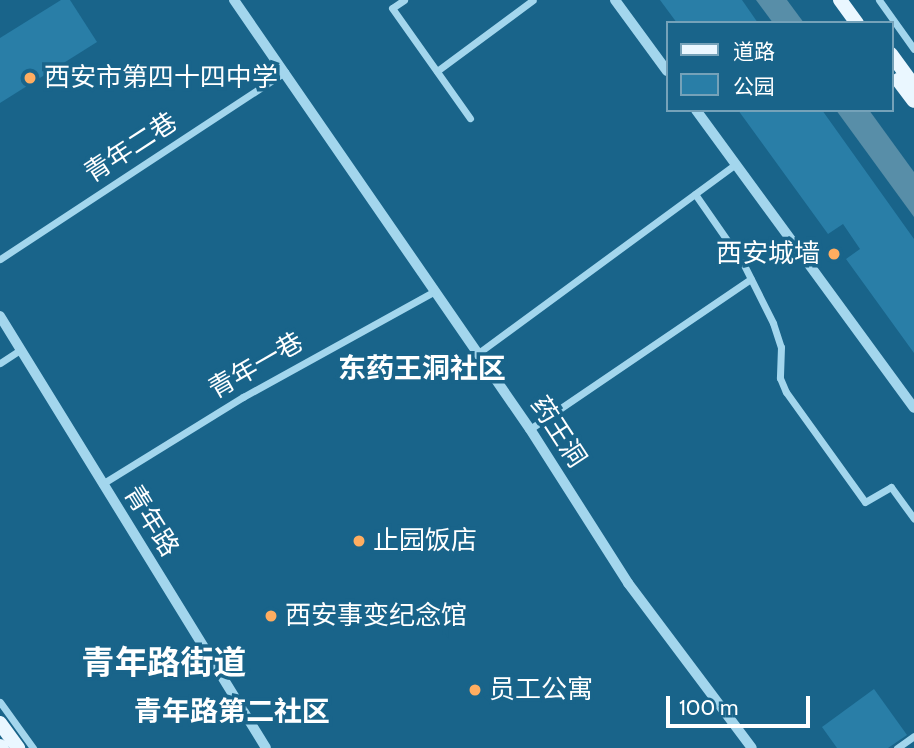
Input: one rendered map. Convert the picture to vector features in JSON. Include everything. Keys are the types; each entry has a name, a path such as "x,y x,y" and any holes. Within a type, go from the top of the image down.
{"main road":[{"path":"841,0 856,21"},
{"path":"852,0 868,21"},
{"path":"893,57 914,86"},
{"path":"893,73 914,101"},
{"path":"0,723 18,748"}],"street":[{"name":"药王洞","path":"234,0 530,429 628,583 752,748"},
{"path":"404,0 392,8 470,118"},
{"path":"436,71 533,0"},
{"path":"615,0 666,70"},
{"path":"879,0 914,49"},
{"name":"青年二巷","path":"0,259 285,72"},
{"path":"697,112 914,408"},
{"path":"477,354 736,164"},
{"path":"695,194 736,251 776,332 782,355 780,379 791,399 865,502 891,487 914,519"},
{"path":"530,429 751,279"},
{"name":"青年一巷","path":"101,484 243,397 435,291"},
{"name":"青年路","path":"0,316 101,484 267,748"},
{"path":"0,363 20,349"},
{"path":"0,702 33,748"},
{"path":"897,748 914,736"}],"green space":[{"name":"西安市第四十四中学","path":"61,0 70,0 97,42 0,103 0,38"},
{"path":"660,0 742,0 757,21 676,21"},
{"path":"739,112 823,112 914,239 914,353 846,259 860,249 843,224 828,234"},
{"path":"874,689 907,735 888,748 837,748 822,727"}],"shaded area":[{"path":"756,0 787,0 803,21 772,21"},
{"path":"837,112 870,112 914,172 914,217"}],"place":[{"name":"西安市第四十四中学","path":"30,78"},
{"name":"西安城墙","path":"834,254"},
{"name":"止园饭店","path":"359,541"},
{"name":"西安事变纪念馆","path":"271,616"},
{"name":"员工公寓","path":"475,690"}],"district":[{"name":"东药王洞社区","path":"422,368"},
{"name":"青年路街道","path":"164,663"},
{"name":"青年路第二社区","path":"232,711"}]}
